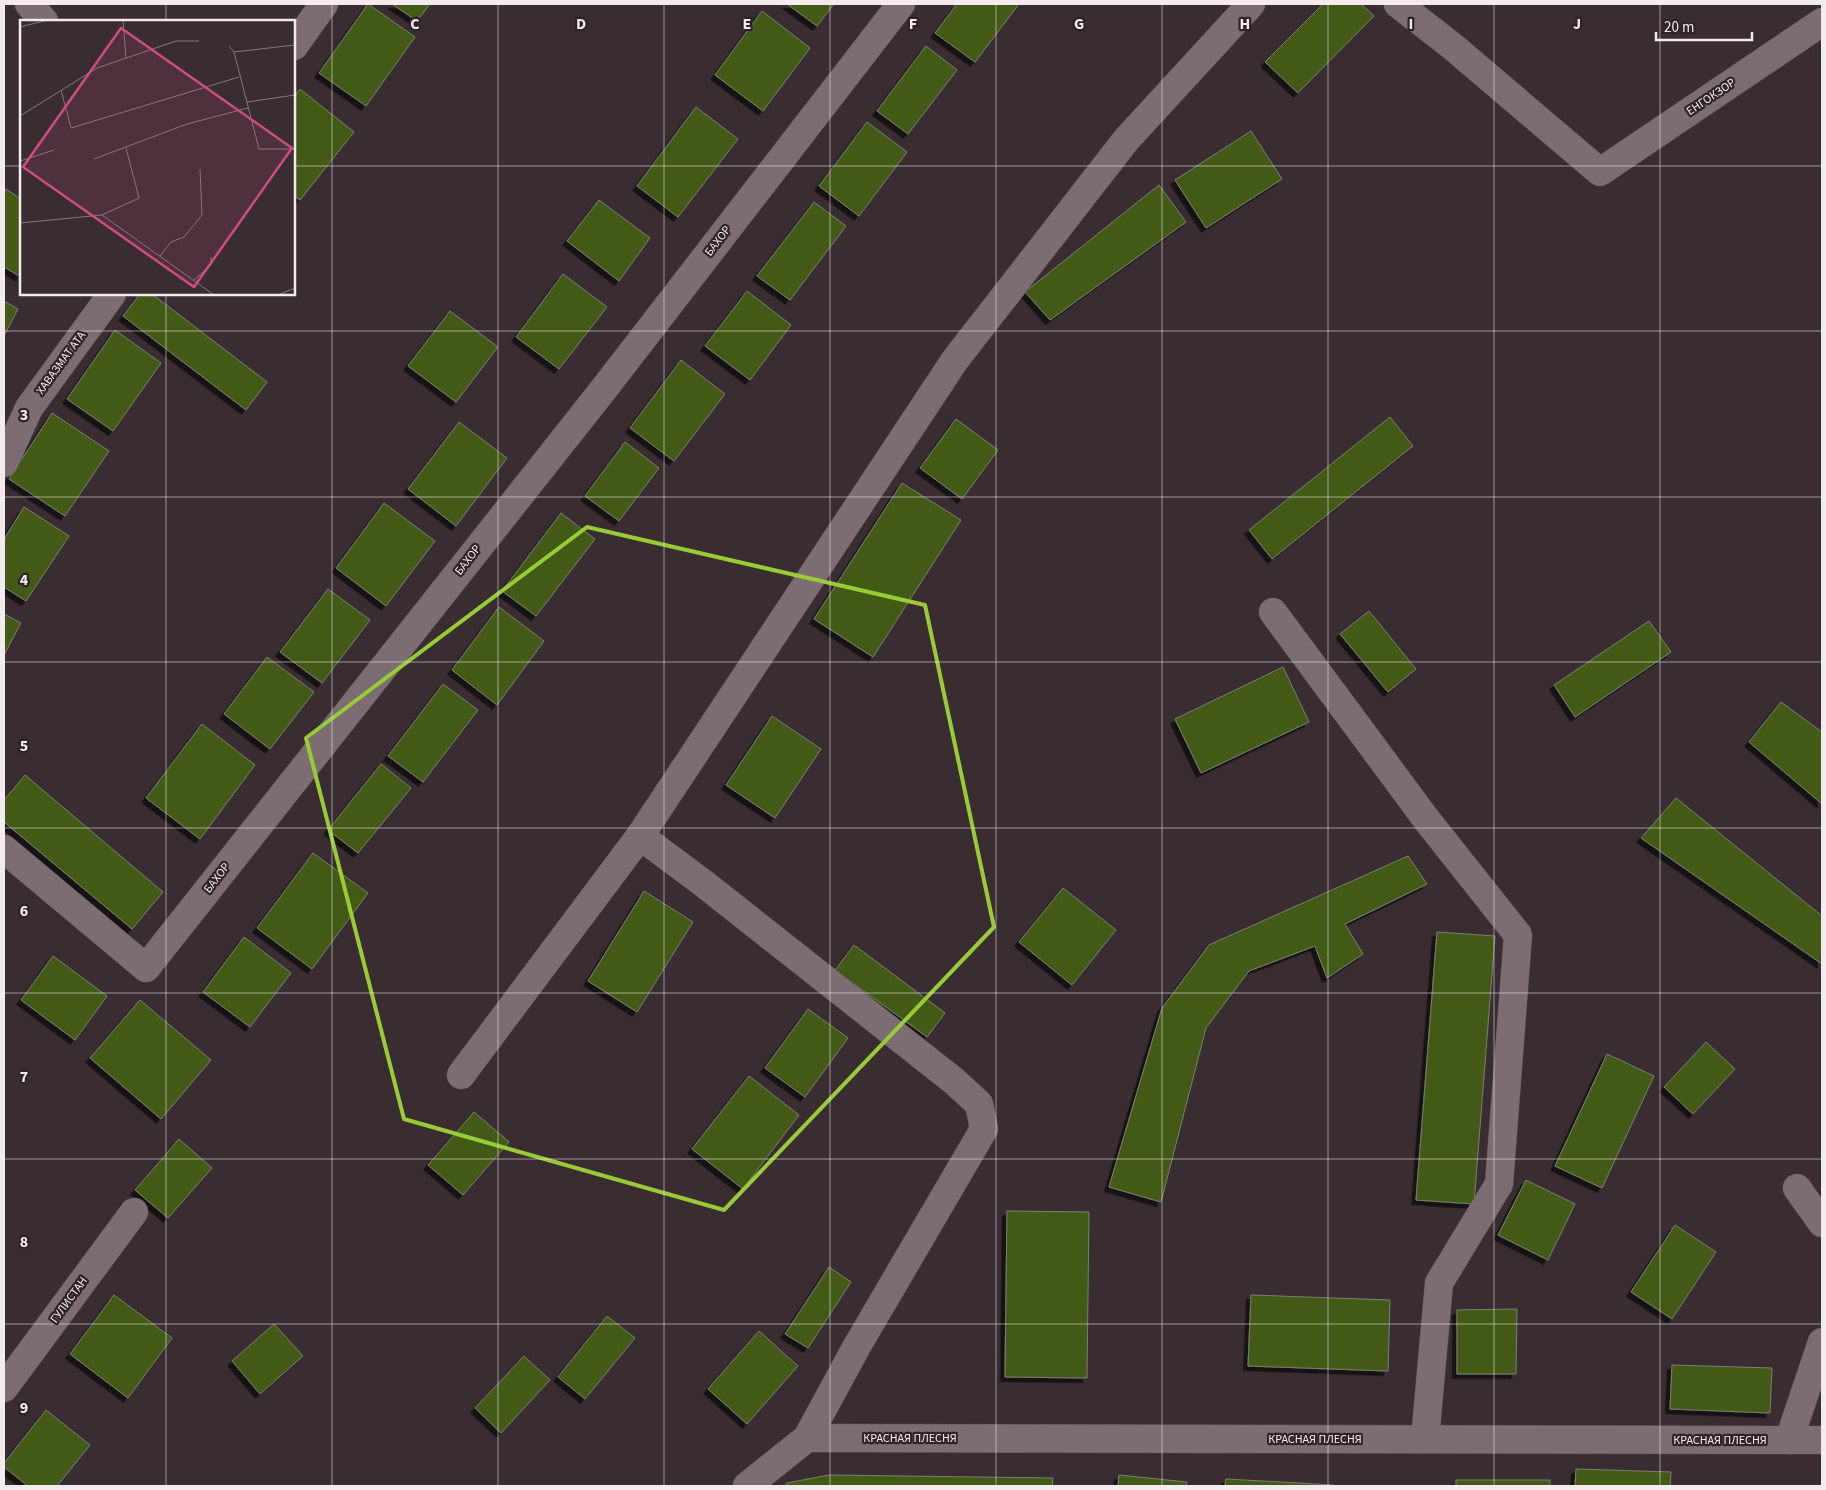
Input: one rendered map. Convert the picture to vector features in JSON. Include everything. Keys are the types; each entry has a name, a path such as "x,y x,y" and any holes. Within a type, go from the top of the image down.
{"street":[{"path":"29,4 43,20"},
{"path":"295,45 324,4"},
{"name":"БАХОР","path":"4,849 146,968 597,397 901,4"},
{"path":"461,1075 640,836 956,360 1126,140 1251,4"},
{"name":"ЕНГОКЗОР","path":"1398,4 1452,46 1600,172 1822,22"},
{"name":"ХАВАЗМАТ АТА","path":"4,463 29,408 111,295"},
{"path":"1274,612 1426,819 1518,935 1499,1184 1439,1283 1425,1439"},
{"path":"640,836 703,882 954,1081 978,1104 984,1129 857,1346 807,1438 747,1486"},
{"path":"1797,1188 1822,1223"},
{"name":"ГУЛИСТАН","path":"4,1388 134,1212"},
{"path":"1789,1440 1822,1342"},
{"name":"КРАСНАЯ ПЛЕСНЯ","path":"807,1438 1822,1440"}],"highlighted area":[{"path":"587,527 925,605 994,927 724,1210 404,1119 306,738"}],"building":[{"path":"368,4 415,37 366,106 319,73"},
{"path":"392,4 430,4 417,21"},
{"path":"787,4 834,4 817,26"},
{"path":"957,4 1019,4 975,62 935,33"},
{"path":"1323,4 1361,4 1374,16 1298,93 1265,62"},
{"path":"762,11 810,48 763,111 715,75"},
{"path":"926,46 957,70 908,134 877,111"},
{"path":"300,89 354,132 300,200 295,197 295,96"},
{"path":"696,107 738,139 678,217 637,186"},
{"path":"867,122 907,152 859,216 819,186"},
{"path":"1251,131 1282,179 1206,228 1175,180"},
{"path":"1159,185 1186,222 1050,320 1025,292"},
{"path":"6,189 20,198 20,276 4,267 4,193"},
{"path":"599,200 650,238 619,281 567,241"},
{"path":"814,202 846,226 790,300 757,276"},
{"path":"563,274 607,307 559,369 516,337"},
{"path":"747,291 791,325 750,380 705,346"},
{"path":"139,295 153,295 267,382 246,410 123,316"},
{"path":"4,301 18,309 4,336"},
{"path":"450,311 498,347 456,402 408,366"},
{"path":"115,330 161,363 113,431 67,399"},
{"path":"681,360 725,394 674,461 630,428"},
{"path":"52,413 109,451 65,516 9,479"},
{"path":"1390,417 1413,446 1272,559 1249,530"},
{"path":"956,419 998,450 962,499 920,468"},
{"path":"459,422 507,458 456,526 408,489"},
{"path":"625,442 659,468 619,521 585,496"},
{"path":"902,483 961,520 873,657 814,619"},
{"path":"384,503 435,541 386,606 336,568"},
{"path":"24,507 69,536 26,601 4,587 4,539"},
{"path":"561,513 595,539 536,616 502,591"},
{"path":"328,589 370,620 322,683 280,652"},
{"path":"499,607 544,641 497,705 452,670"},
{"path":"1369,611 1416,669 1388,692 1340,634"},
{"path":"4,614 21,623 4,655"},
{"path":"1649,621 1671,652 1575,717 1554,685"},
{"path":"267,657 314,692 270,749 224,714"},
{"path":"1283,667 1309,722 1201,773 1175,719"},
{"path":"443,684 478,710 423,782 388,756"},
{"path":"1781,702 1822,732 1822,804 1749,742"},
{"path":"772,716 821,749 775,818 726,785"},
{"path":"202,724 255,765 200,839 146,798"},
{"path":"381,764 411,788 358,853 328,830"},
{"path":"25,775 163,892 132,929 4,822 4,800"},
{"path":"1676,798 1822,916 1822,964 1641,838"},
{"path":"313,853 368,893 312,969 257,928"},
{"path":"1408,856 1427,884 1345,924 1363,954 1327,978 1315,946 1249,971 1206,1028 1161,1202 1109,1187 1162,1008 1209,945"},
{"path":"1063,888 1116,930 1072,985 1019,942"},
{"path":"644,891 693,922 637,1012 588,981"},
{"path":"1437,932 1495,936 1474,1204 1416,1200"},
{"path":"244,937 291,973 250,1027 203,992"},
{"path":"854,945 945,1013 927,1037 835,970"},
{"path":"53,956 107,996 75,1040 21,1000"},
{"path":"140,1000 211,1060 161,1119 90,1058"},
{"path":"808,1009 848,1038 805,1097 765,1068"},
{"path":"1706,1042 1735,1069 1693,1114 1664,1087"},
{"path":"1607,1054 1654,1076 1602,1188 1555,1166"},
{"path":"749,1076 799,1115 743,1189 692,1149"},
{"path":"474,1112 509,1142 463,1195 428,1165"},
{"path":"179,1139 212,1168 168,1218 135,1190"},
{"path":"1526,1180 1575,1204 1548,1260 1498,1235"},
{"path":"1007,1211 1089,1212 1087,1378 1005,1377"},
{"path":"1675,1225 1716,1252 1672,1319 1631,1292"},
{"path":"829,1267 851,1282 808,1348 785,1334"},
{"path":"114,1295 172,1338 128,1398 70,1354"},
{"path":"1251,1295 1390,1300 1388,1371 1248,1366"},
{"path":"1517,1309 1516,1374 1457,1374 1457,1310"},
{"path":"607,1316 635,1338 585,1399 558,1377"},
{"path":"274,1324 303,1356 260,1394 232,1361"},
{"path":"759,1331 798,1366 747,1424 708,1389"},
{"path":"524,1356 550,1380 501,1433 475,1408"},
{"path":"1672,1365 1772,1368 1770,1413 1670,1409"},
{"path":"46,1410 90,1445 57,1486 28,1486 4,1467 4,1463"},
{"path":"1576,1469 1671,1472 1670,1486 1575,1486"},
{"path":"829,1475 1053,1478 1052,1486 785,1486 787,1483"},
{"path":"1119,1475 1187,1482 1186,1486 1118,1486"},
{"path":"1226,1479 1334,1485 1334,1486 1225,1486"},
{"path":"1456,1480 1550,1480 1550,1486 1456,1486"}]}
